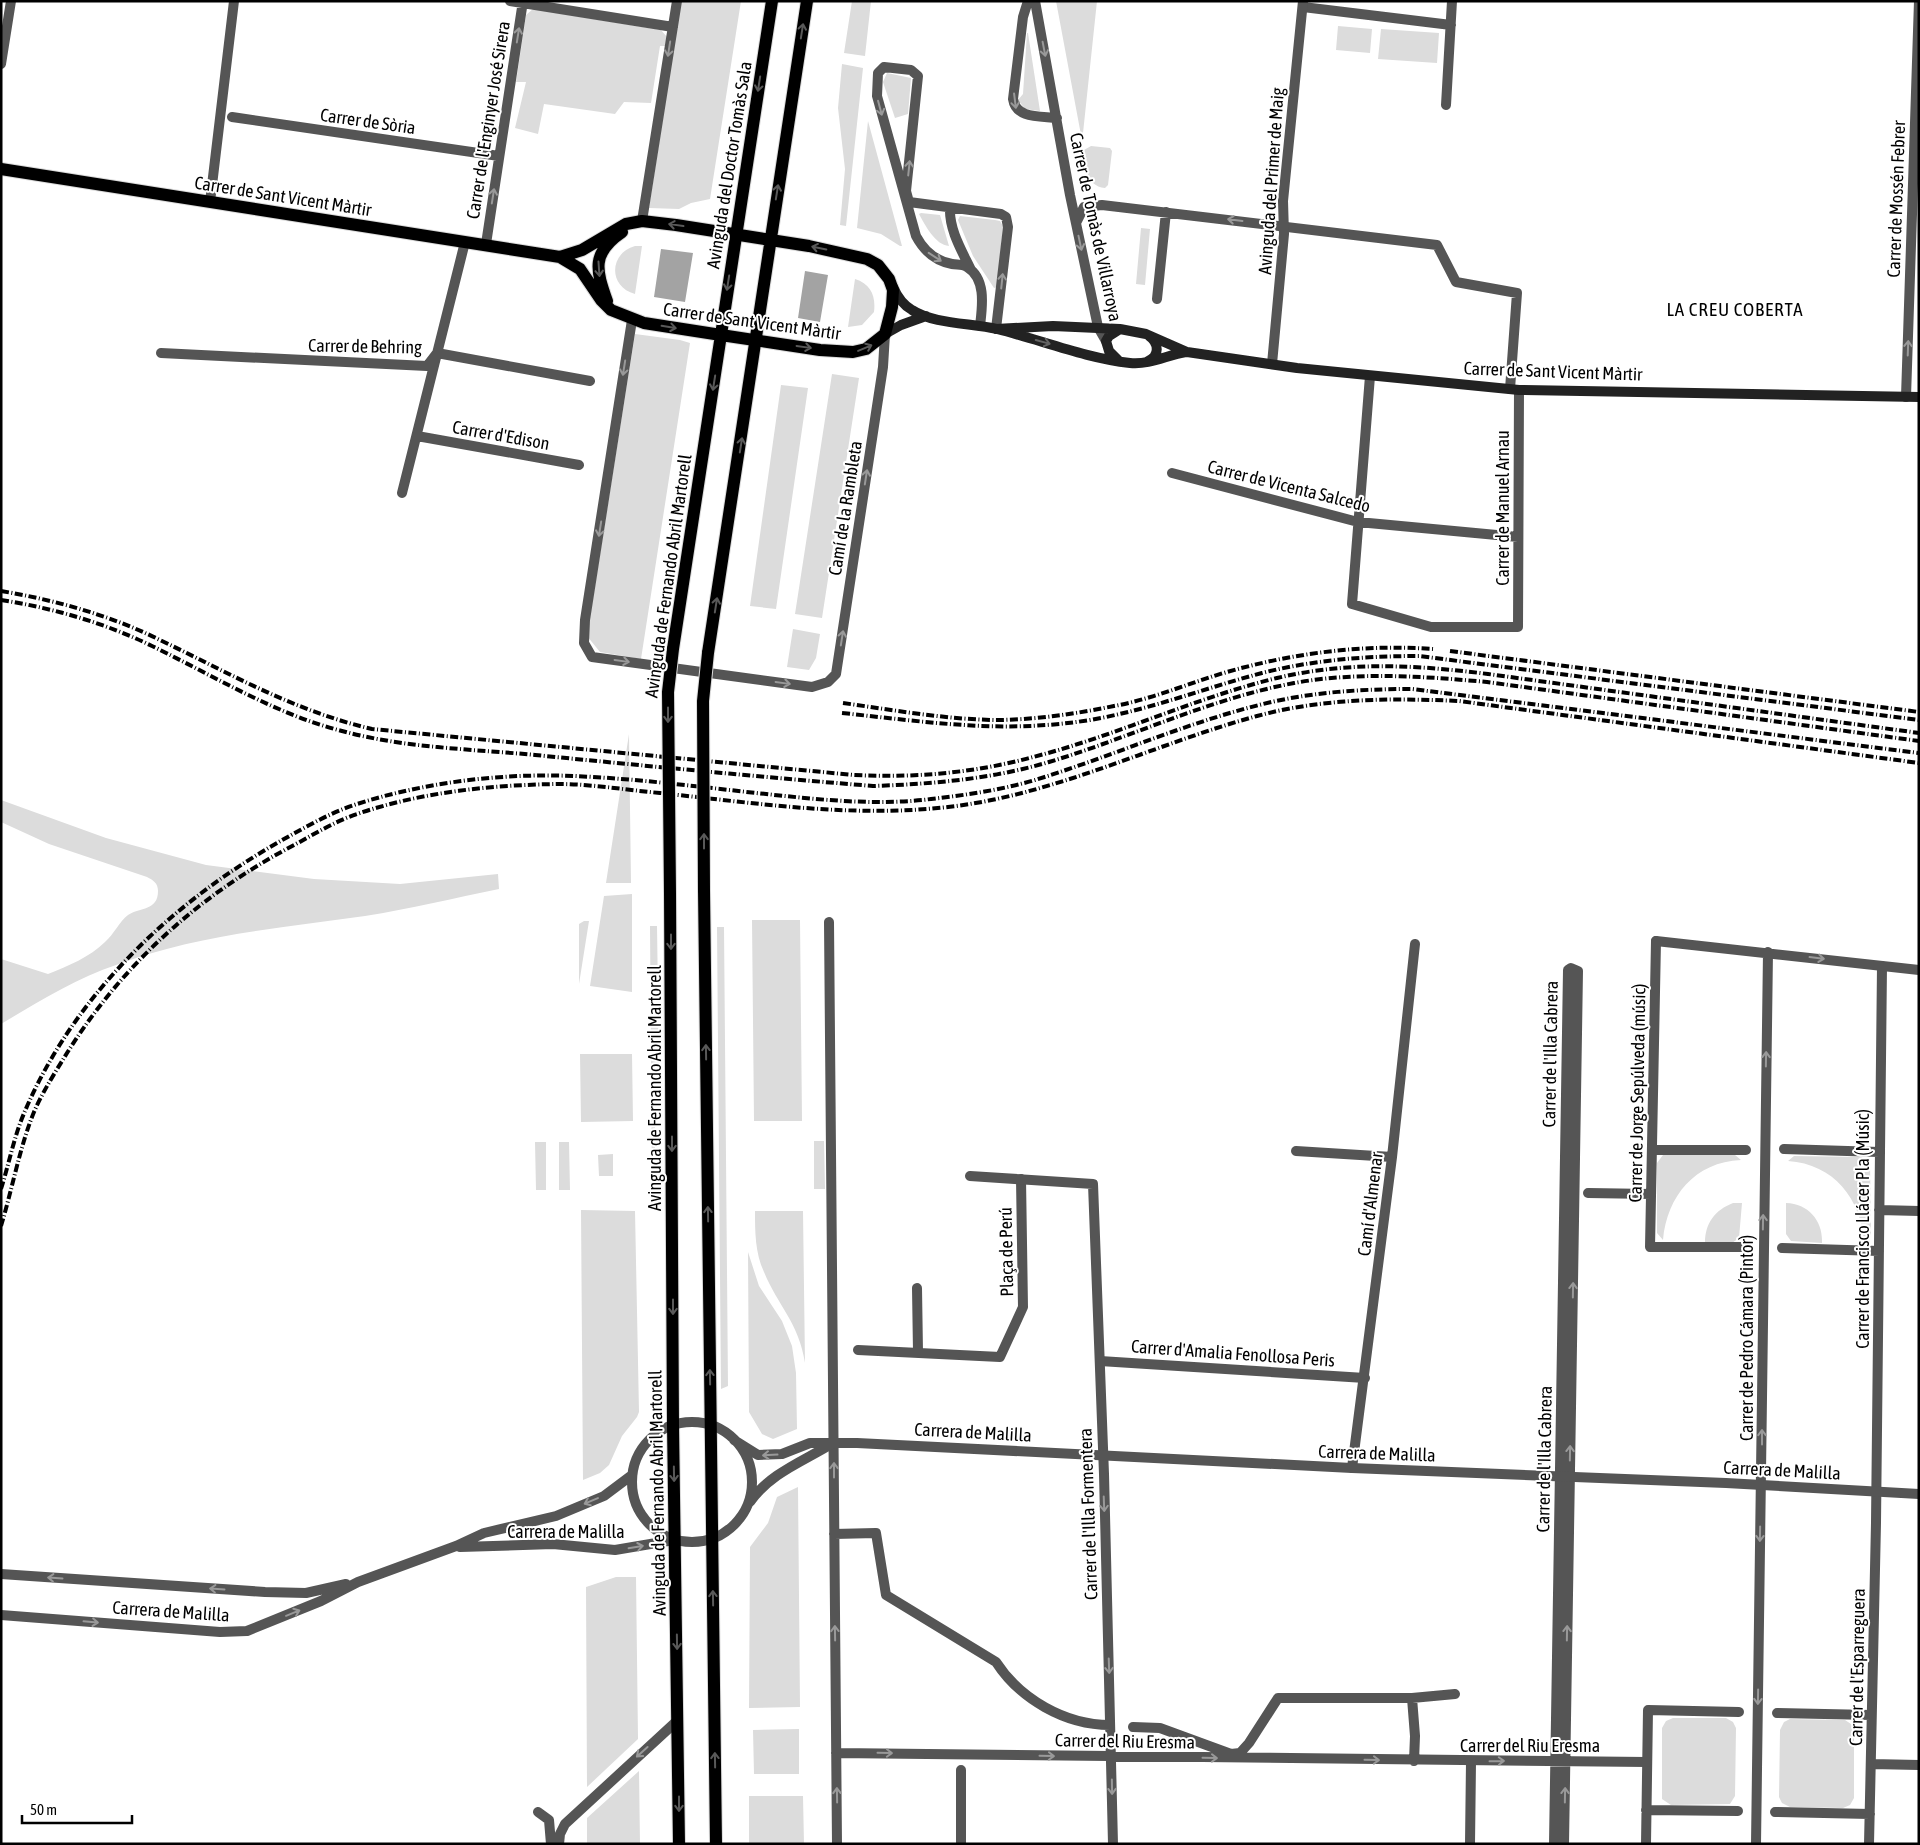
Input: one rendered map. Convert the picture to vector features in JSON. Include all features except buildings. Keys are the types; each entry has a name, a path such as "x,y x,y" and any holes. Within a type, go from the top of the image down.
{"main road":[{"name":"Avinguda del Doctor Tomàs Sala","path":"721,335 772,1"},
{"path":"716,1844 703,701 708,654 807,1"},
{"name":"Carrer de Sant Vicent Màrtir","path":"1,169 560,257 580,268 611,310 632,320 721,335 853,352 866,349 901,324 926,316"},
{"name":"Carrer de Sant Vicent Màrtir","path":"560,257 582,250 626,224 640,222 770,240 867,259 878,265 904,303 912,310 926,316 996,329 1118,360 1144,363 1187,352"},
{"path":"611,310 597,264 601,252 612,241 640,222"},
{"path":"885,334 892,307 893,290 889,279"},
{"name":"Carrer de Sant Vicent Màrtir","path":"996,329 1035,326 1098,327 1146,334 1187,352 1370,376 1515,389 1919,397"},
{"path":"1118,360 1109,352 1106,341 1109,336 1120,330"},
{"path":"1144,363 1152,359 1157,350 1153,338 1146,334"},
{"name":"Avinguda de Fernando Abril Martorell","path":"679,1844 673,1425 668,692 721,335"}],"street":[{"path":"1,64 10,1"},
{"path":"210,202 234,1"},
{"path":"510,1 673,27"},
{"path":"640,222 677,1"},
{"name":"Carrer de Tomàs de Villarroya","path":"1028,1 1023,18 1013,99 1014,107 1018,112 1057,118"},
{"name":"Carrer de Tomàs de Villarroya","path":"1035,1 1076,223 1098,327 1106,341"},
{"path":"1446,105 1452,1"},
{"name":"Carrer de Mossén Febrer","path":"1906,397 1919,1"},
{"name":"Carrer de l'Enginyer José Sirera","path":"486,244 523,2"},
{"path":"1303,4 1451,25"},
{"name":"Avinguda del Primer de Maig","path":"1272,364 1283,226 1283,201 1303,4"},
{"path":"971,270 967,267 940,261 922,246 916,236 876,96 878,73 884,67 911,70 918,76 907,197 912,203 1001,214 1008,222 996,329"},
{"name":"Carrer de Sòria","path":"232,117 499,156"},
{"path":"1076,223 1084,207 1090,205 1283,226"},
{"path":"950,208 950,218 955,236 982,293 980,326"},
{"path":"1157,299 1166,212"},
{"name":"Carrer de Manuel Arnau","path":"1283,226 1437,245 1456,282 1517,293 1515,389 1518,627 1431,627 1352,604 1358,522"},
{"path":"402,493 466,242"},
{"name":"Camí de la Rambleta","path":"632,320 585,620 584,643 592,657 812,687 828,682 836,674 838,666 883,367 885,334"},
{"name":"Carrer de Behring","path":"161,353 426,366 437,353 590,381"},
{"path":"1358,522 1370,376"},
{"name":"Carrer d'Edison","path":"417,436 579,466"},
{"name":"Carrer de Vicenta Salcedo","path":"1172,473 1358,522 1518,537"},
{"path":"829,922 837,1844"},
{"name":"Carrer de Jorge Sepúlveda (músic)","path":"1745,1247 1650,1247 1656,941 1768,952"},
{"name":"Camí d'Almenar","path":"1352,1468 1392,1157 1416,944"},
{"path":"1768,952 1919,970"},
{"name":"Carrer de Pedro Cámara (Pintor)","path":"1756,1844 1768,952"},
{"name":"Carrer de Francisco Llácer Pla (Músic)","path":"1875,1492 1879,1251 1878,1152 1882,966"},
{"name":"Carrer de l'Illa Cabrera","path":"1554,1844 1560,1761 1578,971 1571,968 1568,970 1565,1477"},
{"path":"1784,1149 1878,1152"},
{"path":"1652,1150 1746,1150"},
{"path":"1296,1151 1392,1157"},
{"path":"970,1176 1021,1179"},
{"name":"Carrer de l'Illa Formentera","path":"1021,1179 1093,1184 1103,1455 1113,1844"},
{"name":"Plaça de Perú","path":"858,1350 1000,1356 1023,1307 1021,1179"},
{"path":"1588,1192 1651,1194"},
{"path":"1879,1210 1919,1211"},
{"path":"1782,1248 1879,1251"},
{"path":"917,1288 918,1352"},
{"name":"Carrer d'Amalia Fenollosa Peris","path":"1100,1361 1365,1378"},
{"path":"711,1425 692,1422 673,1425 648,1441 637,1456 632,1475 633,1496 642,1516 656,1531 675,1540 687,1543 712,1539 734,1525 760,1488 770,1479 834,1443"},
{"name":"Carrera de Malilla","path":"711,1425 758,1455 782,1454 810,1443 834,1443 1919,1494"},
{"path":"734,1440 742,1450 750,1470 751,1494 746,1509"},
{"name":"Carrera de Malilla","path":"1,1615 220,1632 247,1631 321,1601 358,1582 456,1546 484,1533 556,1516 604,1496 632,1475"},
{"name":"Carrer de l'Esparreguera","path":"1869,1844 1875,1492"},
{"path":"834,1534 876,1533 886,1594 996,1662 1004,1675 1035,1703 1088,1725 1110,1725"},
{"name":"Carrera de Malilla","path":"456,1546 553,1544 615,1550 675,1540"},
{"name":"Carrera de Malilla","path":"1,1574 306,1593 358,1582"},
{"path":"1133,1727 1160,1728 1231,1754 1240,1752 1249,1743 1278,1698 1412,1698 1455,1694"},
{"path":"1412,1698 1415,1736 1414,1761"},
{"path":"1646,1844 1648,1710 1739,1712"},
{"path":"1777,1713 1871,1716"},
{"path":"559,1844 560,1834 565,1824 678,1720"},
{"name":"Carrer del Riu Eresma","path":"836,1753 1471,1762 1647,1762"},
{"name":"Carrer de l'Illa Cabrera","path":"1560,1761 1564,1844"},
{"path":"1470,1844 1471,1762"},
{"path":"1871,1764 1919,1765"},
{"path":"961,1770 961,1844"},
{"path":"1646,1810 1738,1811"},
{"path":"538,1812 548,1820 551,1844"},
{"path":"1775,1812 1870,1814"}],"shaded area":[{"path":"681,1 741,1 710,199 691,203 679,209 649,208"},
{"path":"852,1 871,1 865,56 844,53"},
{"path":"1056,1 1097,1 1083,133 1081,135"},
{"path":"533,9 661,30 667,37 665,46 660,46 651,103 624,102 615,114 544,104 538,134 515,128 526,82 516,82 526,15"},
{"path":"1338,26 1372,29 1370,53 1336,50"},
{"path":"1381,29 1439,33 1437,63 1378,59"},
{"path":"1027,33 1040,111 1025,109 1018,100 1023,94"},
{"path":"842,64 863,68 846,226 840,225 845,169 838,108"},
{"path":"887,73 911,78 908,114 895,118 883,82"},
{"path":"868,121 902,246 881,234 857,228"},
{"path":"1091,146 1110,148 1112,151 1108,185 1105,188 1094,183 1088,174 1084,150"},
{"path":"919,214 940,215 949,246 939,242 931,234"},
{"path":"960,216 1000,221 1003,226 997,287 994,288 973,256 958,220"},
{"path":"1141,228 1150,229 1145,285 1136,284"},
{"path":"635,246 642,246 635,294 620,285 616,278 615,270 616,262 620,255"},
{"path":"661,249 693,253 685,302 654,297"},
{"path":"805,271 828,275 820,322 798,318"},
{"path":"855,279 869,287 874,301 874,312 862,325 848,327"},
{"path":"635,334 690,343 641,659 600,652 587,636"},
{"path":"832,374 859,378 822,618 795,614"},
{"path":"781,385 808,388 776,609 750,606"},
{"path":"793,629 820,634 816,658 809,670 787,667"},
{"path":"629,734 631,883 606,883"},
{"path":"1,800 106,838 206,865 314,879 400,884 498,874 499,889 382,913 270,929 177,946 116,965 86,977 1,1024 1,959 48,974 63,968 86,957 99,947 128,915 152,905 155,902 158,891 155,882 147,877 49,844 1,822"},
{"path":"632,894 632,992 590,986 604,896"},
{"path":"752,920 800,920 802,1121 754,1121"},
{"path":"589,921 579,984 579,924"},
{"path":"650,926 657,926 659,1064 655,1112 655,1188 652,1185"},
{"path":"717,927 724,927 728,1386 721,1389"},
{"path":"580,1054 632,1054 633,1121 581,1122"},
{"path":"814,1141 824,1141 825,1189 814,1189"},
{"path":"535,1142 546,1142 546,1190 536,1190"},
{"path":"559,1142 569,1142 570,1190 559,1190"},
{"path":"613,1154 613,1176 599,1176 598,1155"},
{"path":"1663,1155 1735,1155 1741,1160 1725,1162 1710,1167 1686,1184 1670,1209 1663,1240 1657,1233 1657,1163"},
{"path":"1794,1156 1861,1157 1870,1162 1871,1236 1867,1242 1864,1242 1862,1226 1851,1198 1842,1187 1819,1169 1788,1161"},
{"path":"1733,1203 1742,1203 1739,1238 1732,1243 1705,1243 1705,1236 1712,1218 1721,1209"},
{"path":"1786,1203 1808,1210 1813,1215 1820,1228 1822,1243 1791,1241 1786,1234"},
{"path":"581,1210 635,1211 639,1412 622,1436 609,1465 600,1473 583,1480"},
{"path":"755,1211 803,1211 805,1363 798,1337 761,1265 756,1242"},
{"path":"748,1252 759,1286 782,1321 792,1346 796,1373 797,1429 773,1439 762,1434 749,1412"},
{"path":"798,1487 800,1707 749,1708 750,1547 768,1523 777,1497"},
{"path":"616,1577 636,1577 638,1739 587,1787 586,1587"},
{"path":"1673,1718 1726,1718 1733,1722 1736,1728 1735,1796 1730,1804 1671,1805 1662,1799 1662,1728 1666,1721"},
{"path":"1790,1719 1845,1720 1854,1726 1854,1798 1850,1805 1843,1808 1790,1807 1782,1803 1779,1797 1780,1730 1784,1722"},
{"path":"799,1729 799,1774 754,1774 753,1730"},
{"path":"639,1771 640,1844 587,1844 587,1818"},
{"path":"749,1796 803,1796 804,1844 749,1844"}],"railway":[{"path":"1,591 61,604 139,630 289,702 372,729 854,775 922,775 989,767 1094,739 1246,686 1304,673 1356,667 1435,668 1488,674 1919,733"},
{"path":"1,600 40,607 116,630 269,705 317,724 366,737 438,747 873,786 962,780 1006,773 1083,751 1184,714 1252,693 1321,679 1363,676 1425,677 1487,682 1919,741"},
{"path":"843,703 956,718 994,720 1039,718 1084,712 1128,703 1252,665 1303,655 1355,649 1433,649"},
{"path":"1450,651 1919,712"},
{"path":"842,713 966,725 1027,726 1058,724 1134,711 1262,673 1301,665 1359,658 1419,656 1919,720"},
{"path":"1,1189 21,1121 45,1069 70,1029 98,992 129,957 199,895 237,868 277,843 336,812 383,796 464,781 547,775 627,779 840,801 913,801 983,792 1035,780 1175,731 1259,705 1316,694 1393,689 1412,689 1919,753"},
{"path":"1,1226 24,1139 41,1096 89,1020 140,960 197,908 262,863 341,820 381,806 456,791 507,786 571,784 804,808 876,811 948,807 988,801 1027,792 1257,716 1307,706 1383,700 1459,701 1919,763"}],"district":[{"name":"LA CREU COBERTA","path":"1735,309"}]}
